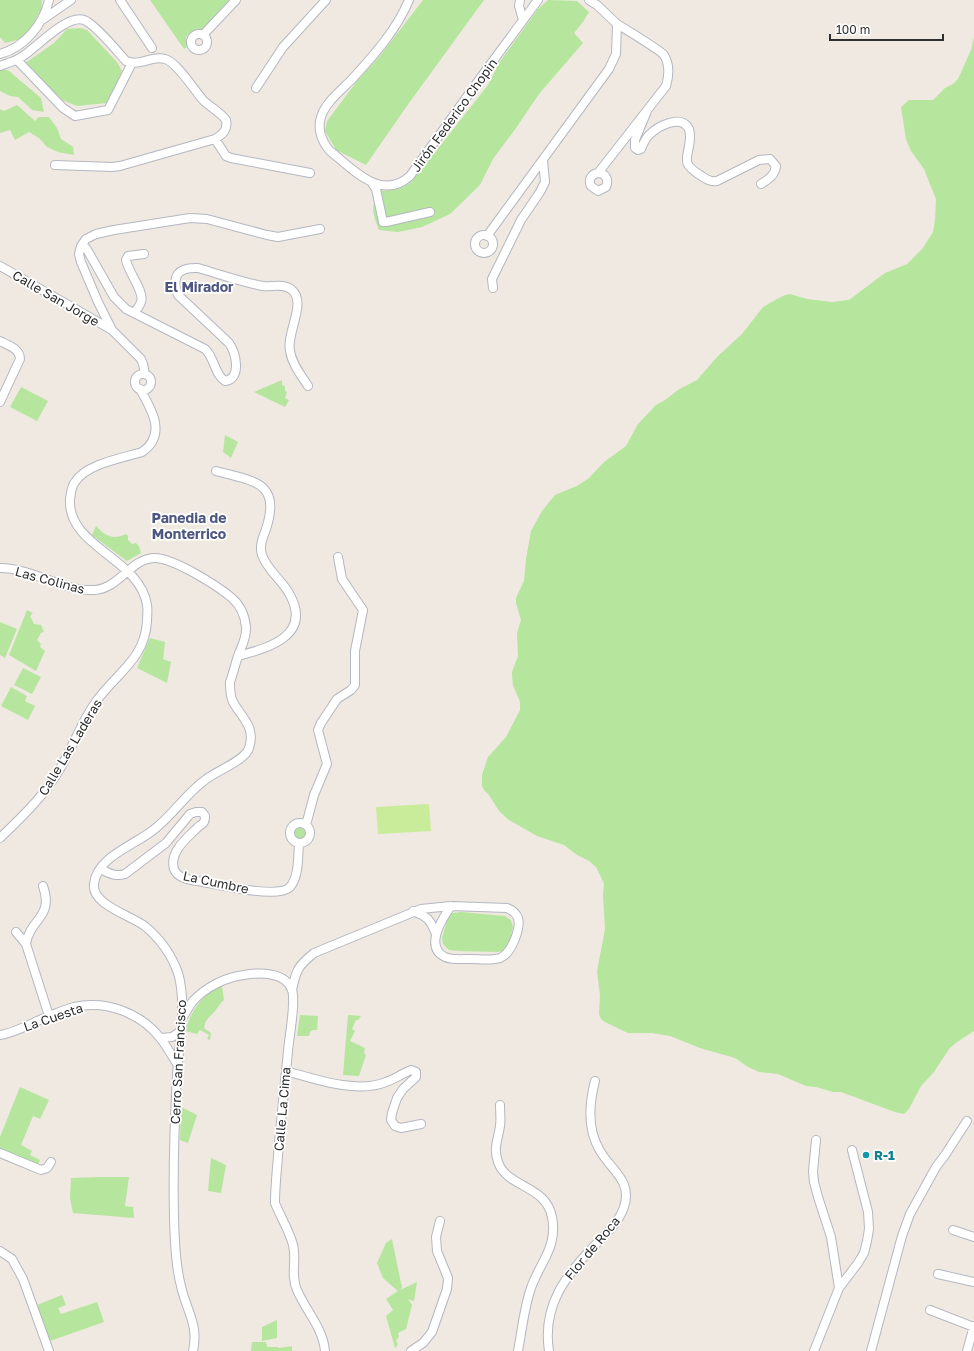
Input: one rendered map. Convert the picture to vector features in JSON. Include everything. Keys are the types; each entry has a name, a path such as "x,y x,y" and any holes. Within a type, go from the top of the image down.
{"street":[{"path":"42,20 49,0"},
{"path":"1,51 15,48 26,40 42,20 71,0"},
{"path":"120,0 152,48"},
{"path":"203,35 236,0"},
{"path":"256,88 283,47 326,0"},
{"path":"409,0 404,12 376,52 328,104 321,117 320,132 325,145 330,151 372,183 376,189 383,222 430,212"},
{"path":"520,0 519,6 523,20"},
{"name":"Jirón Federico Chopin","path":"372,183 384,186 391,185 405,181 410,176 538,0"},
{"path":"589,0 597,5 617,24 664,54 669,75 666,86 598,173"},
{"path":"0,66 17,60 65,23 78,19 85,20 92,25 126,60 132,63 166,59 173,64 202,99 226,120 226,130 215,139 120,166 55,165"},
{"path":"487,236 609,69 616,54 617,24"},
{"path":"17,60 63,108 75,116 108,110 132,63"},
{"path":"647,111 635,140 635,148 638,150 641,149 650,134 668,122 678,122 685,125 689,130 690,142 686,159 690,169 712,182 717,181 759,160 770,160 776,166 775,170 770,178 761,184"},
{"path":"215,139 226,156 231,158 310,173"},
{"path":"493,288 492,279 522,220 545,182 543,160"},
{"path":"145,374 141,374 136,380 137,386 144,390 150,386 151,379 145,374 141,359 112,330 81,262 79,254 81,246 86,239 96,234 114,230 190,218 207,219 278,237 320,229"},
{"path":"81,246 86,248 114,296 126,309 205,349 212,357 221,379 225,381 230,381 236,372 233,348 178,295 175,286 175,278 180,270 188,267 198,268 263,286 284,286 292,290 297,297 298,306 292,329 290,351 293,361 308,386"},
{"path":"134,313 141,303 142,296 127,267 126,260 128,256 144,254"},
{"name":"Calle San Jorge","path":"0,266 112,330"},
{"path":"0,341 17,351 20,354 20,359 0,402"},
{"name":"Calle Las Laderas","path":"148,403 150,386"},
{"name":"Calle Las Laderas","path":"0,838 31,808 48,787 60,768 95,702 127,668 140,648 146,628 148,606 143,591 128,571 85,536 78,528 71,509 71,492 74,482 82,474 94,467 142,452 154,441 156,426 148,403 140,389"},
{"path":"216,471 255,482 265,489 270,496 272,506 260,549 264,559 290,595 295,607 293,627 285,637 265,649 238,656"},
{"name":"Las Colinas","path":"0,568 23,571 80,590 95,590 108,587 142,561 154,558 167,560 204,578 232,598 239,607 244,617 246,629 244,640 238,656"},
{"path":"306,825 314,795 327,764 318,730 337,699 351,690 356,684 355,651 363,610 342,579 338,558"},
{"name":"Cerro San Francisco","path":"192,1351 195,1330 191,1313 181,1288 176,1264 175,1241 174,1134 182,1018 181,988 173,961 161,943 139,922 100,900 95,893 93,886 100,869 106,862 156,828 187,794 206,778 242,758 249,751 252,740 250,728 234,703 230,689 230,682 238,656"},
{"name":"La Cumbre","path":"100,869 113,875 119,876 125,874 166,842 190,814 202,812 205,816 204,822 176,852 174,869 178,875 185,878 232,888 277,892 289,888 293,882 296,874 299,843"},
{"path":"297,824 306,825 310,830 310,836 306,841 299,843 296,842 292,837 292,828 297,824"},
{"path":"26,944 27,938 46,907 47,900 43,886"},
{"path":"451,906 507,908 514,912 518,918 518,932 508,952 501,958 491,960 446,958 439,952 435,944 436,934 451,906"},
{"name":"Calle La Cima","path":"325,1351 321,1333 297,1291 293,1274 293,1244 275,1203 293,1006 292,990 295,974 303,962 314,952 413,911 451,906"},
{"path":"413,911 425,916 431,921 436,934"},
{"path":"16,932 26,944 49,1016"},
{"path":"182,1018 192,1001 204,990 236,976 254,973 268,974 287,982 292,990"},
{"name":"La Cuesta","path":"0,1034 12,1031 74,1007 91,1004 108,1006 124,1011 138,1018 161,1038 178,1065"},
{"path":"161,1038 172,1037 181,1031"},
{"path":"286,1071 327,1082 360,1087 386,1082 412,1070 416,1072 416,1077 403,1089 397,1098 392,1113 392,1120 395,1126 401,1128 421,1124"},
{"name":"Flor de Roca","path":"548,1351 546,1338 549,1313 555,1297 572,1270 614,1224 626,1199 624,1184 598,1149 592,1130 590,1106 595,1081"},
{"path":"500,1105 500,1128 496,1143 498,1164 513,1180 530,1189 544,1200 552,1215 553,1224 551,1248 537,1274 529,1295 518,1351"},
{"path":"871,1351 902,1236 910,1214 936,1168 967,1121"},
{"path":"816,1140 813,1172 814,1182 832,1237 836,1260 838,1288"},
{"path":"814,1351 838,1288 850,1275 864,1253 869,1229 868,1212 852,1150"},
{"path":"0,1153 41,1170 47,1168 51,1162"},
{"path":"411,1351 423,1343 432,1332 447,1289 448,1278 437,1251 436,1238 440,1222"},
{"path":"953,1230 974,1237"},
{"path":"0,1251 12,1259 23,1279 49,1351"},
{"path":"938,1274 974,1282"},
{"path":"930,1310 974,1327 967,1351"}],"green space":[{"path":"0,0 42,0 41,9 32,26 21,39 5,43 0,37"},
{"path":"150,0 229,0 202,30 188,34 186,37 187,47 184,49"},
{"path":"423,0 484,0 366,165 336,150 325,131 327,121"},
{"path":"548,0 577,1 589,12 574,33 583,43 539,94 493,159 480,185 450,214 422,227 398,232 379,230 373,210 377,196 381,191 403,187 414,179 488,85 499,63 538,9"},
{"path":"80,28 87,30 117,62 122,71 111,99 107,103 77,106 62,100 24,64 54,43 67,29"},
{"path":"974,37 974,1031 949,1049 934,1072 921,1086 909,1109 904,1114 841,1092 833,1092 806,1086 778,1074 759,1072 748,1067 735,1058 700,1048 670,1036 652,1033 628,1033 603,1021 599,1014 600,995 597,971 605,929 603,895 604,884 601,877 596,867 564,845 537,836 509,820 499,811 484,790 482,786 482,775 488,757 506,737 520,710 520,702 513,685 512,676 518,656 517,633 521,620 516,598 524,581 531,531 542,511 555,495 577,486 589,478 604,462 626,446 638,424 656,405 678,390 697,380 717,357 742,334 763,307 785,295 790,294 807,299 832,302 849,300 885,273 907,264 923,248 933,232 936,199 924,169 911,151 906,139 901,107 909,100 933,100 945,88 953,84 958,79 971,50"},
{"path":"3,69 9,71 41,98 44,112 32,110 18,97 10,96 0,91 0,70"},
{"path":"17,105 35,121 39,117 49,117 57,128 61,139 73,147 74,155 58,152 47,147 39,138 29,132 15,140 10,130 0,133 0,109 4,111"},
{"path":"282,380 282,385 285,386 285,391 287,392 285,398 289,400 285,407 254,392"},
{"path":"21,387 48,401 37,421 10,407"},
{"path":"225,435 238,442 231,458 223,452"},
{"path":"96,526 106,535 113,537 126,534 128,536 128,540 132,544 136,543 139,546 141,553 127,561 92,535"},
{"path":"27,610 33,613 30,616 34,624 41,625 44,632 41,633 37,640 41,644 40,647 45,651 36,671 9,655"},
{"path":"0,622 17,629 5,658 0,655"},
{"path":"150,638 165,642 163,659 171,662 167,683 137,668"},
{"path":"23,668 41,677 32,694 14,685"},
{"path":"11,687 27,696 25,701 35,706 28,720 1,706"},
{"path":"429,804 431,831 378,834 376,807"},
{"path":"300,823 307,826 310,833 307,840 300,843 293,840 290,833 293,826"},
{"path":"461,912 505,916 511,920 513,927 508,947 504,951 497,952 449,950 443,944 442,938 448,917 453,913"},
{"path":"222,985 224,1000 207,1020 204,1028 211,1033 210,1040 207,1039 209,1035 200,1030 197,1034 185,1031 190,1017 198,1004 209,993"},
{"path":"300,1015 318,1016 317,1030 310,1032 309,1036 297,1036"},
{"path":"348,1015 361,1016 358,1020 356,1020 352,1029 355,1031 350,1041 365,1048 364,1053 366,1055 359,1076 343,1075"},
{"path":"20,1087 49,1100 40,1119 33,1116 21,1145 32,1151 30,1155 40,1160 39,1163 35,1165 0,1150 0,1137"},
{"path":"181,1107 197,1115 188,1143 180,1140"},
{"path":"211,1158 226,1165 221,1193 208,1191"},
{"path":"129,1177 125,1206 133,1207 134,1218 73,1213 70,1198 71,1178"},
{"path":"392,1239 402,1288 400,1290 417,1282 414,1301 408,1299 412,1305 406,1329 398,1333 399,1337 396,1340 398,1345 395,1348 386,1316 393,1310 386,1299 398,1291 383,1278 377,1263 386,1243"},
{"path":"62,1295 66,1305 58,1308 61,1314 97,1302 104,1322 50,1341 37,1305"},
{"path":"277,1320 277,1338 262,1341 262,1327"},
{"path":"252,1342 266,1342 267,1347 279,1348 292,1346 292,1351 251,1351"}],"place":[{"name":"R-1","path":"866,1155"}],"district":[{"name":"El Mirador","path":"199,287"},
{"name":"Panedia de Monterrico","path":"189,526"}]}
